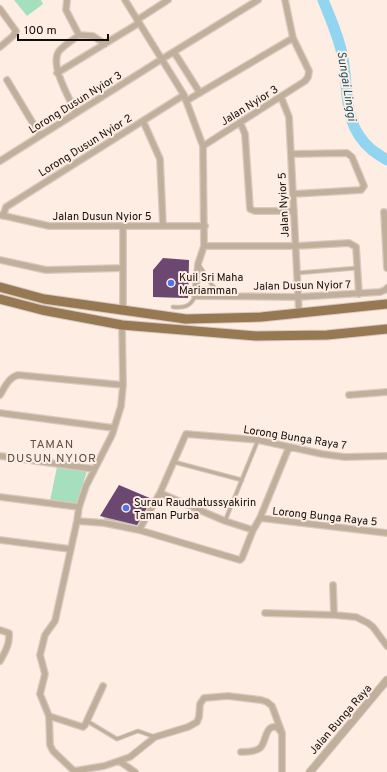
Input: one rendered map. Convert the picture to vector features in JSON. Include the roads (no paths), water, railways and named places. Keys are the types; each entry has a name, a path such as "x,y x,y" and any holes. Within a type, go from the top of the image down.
{"main road":[{"path":"0,286 44,299 186,319 261,317 387,304"},
{"path":"0,299 42,310 122,325 256,336 327,335 387,329"}],"street":[{"path":"67,0 66,10 79,35"},
{"path":"125,0 185,98 203,146 204,246 198,264 195,296"},
{"path":"57,73 105,44 168,0"},
{"name":"Lorong Dusun Nyior 3","path":"0,161 258,0"},
{"path":"285,0 293,38"},
{"path":"0,9 16,30 13,36 0,47"},
{"path":"76,113 57,73 57,59 59,51 79,35 93,36 105,44"},
{"name":"Jalan Nyior 3","path":"203,146 306,81 309,72 293,38"},
{"name":"Lorong Dusun Nyior 2","path":"2,216 6,207 143,121 185,98 200,93 293,38"},
{"path":"174,52 200,93"},
{"path":"7,80 40,135"},
{"name":"Jalan Nyior 5","path":"280,97 289,117 299,313"},
{"path":"143,121 160,159 163,226"},
{"path":"240,122 245,134 250,209 255,211 294,211"},
{"path":"291,154 347,153 352,157 364,184 361,190 293,194"},
{"path":"384,212 387,268"},
{"name":"Jalan Dusun Nyior 5","path":"2,216 49,226 205,226"},
{"path":"123,226 123,310"},
{"path":"204,246 296,246 350,243 356,247 359,294"},
{"path":"0,260 46,270 123,268"},
{"name":"Jalan Dusun Nyior 7","path":"195,296 298,297 359,294 386,289"},
{"path":"122,325 123,385 121,406 112,435 86,486 79,507 54,620 45,635 40,655 45,674 40,694 49,716 50,745 53,751 75,772 104,766 130,757 155,737 188,727 197,722 200,704 204,698 228,696 261,700 272,706 282,733 282,772"},
{"path":"0,396 8,380 18,375 123,385"},
{"path":"349,395 387,392"},
{"path":"0,413 114,428"},
{"name":"Lorong Bunga Raya 7","path":"139,530 160,493 186,434 258,440 322,454 345,456 387,456"},
{"path":"77,521 104,523 139,530 240,560 260,518 289,447"},
{"path":"0,456 94,469"},
{"path":"160,493 225,521 253,530"},
{"path":"0,496 79,507"},
{"name":"Lorong Bunga Raya 5","path":"260,518 387,533"},
{"path":"0,540 70,549"},
{"path":"333,585 334,615"},
{"path":"265,613 356,617 368,623 387,646"},
{"path":"0,630 9,633 10,640 0,661"},
{"name":"Jalan Bunga Raya","path":"310,772 387,681"},
{"path":"49,716 83,726 85,725 103,686"},
{"path":"241,752 256,750 261,747 269,729 277,727 282,733"},
{"path":"119,761 135,772"}],"lane":[{"path":"198,264 212,285 224,296"},
{"path":"297,273 357,268"},
{"path":"173,307 182,308 189,305 194,301 195,296"},
{"path":"225,521 258,440"},
{"path":"174,462 242,480"},
{"path":"87,721 117,738 138,731 155,737"}],"waterway":[{"name":"Sungai Linggi","path":"323,0 343,58 348,107 351,119 362,140 372,150 387,160"}],"place":[{"name":"Kuil Sri Maha Mariamman","path":"171,283"},
{"name":"Surau Raudhatussyakirin Taman Purba","path":"126,508"}],"district":[{"name":"TAMAN DUSUN NYIOR","path":"52,451"}]}
